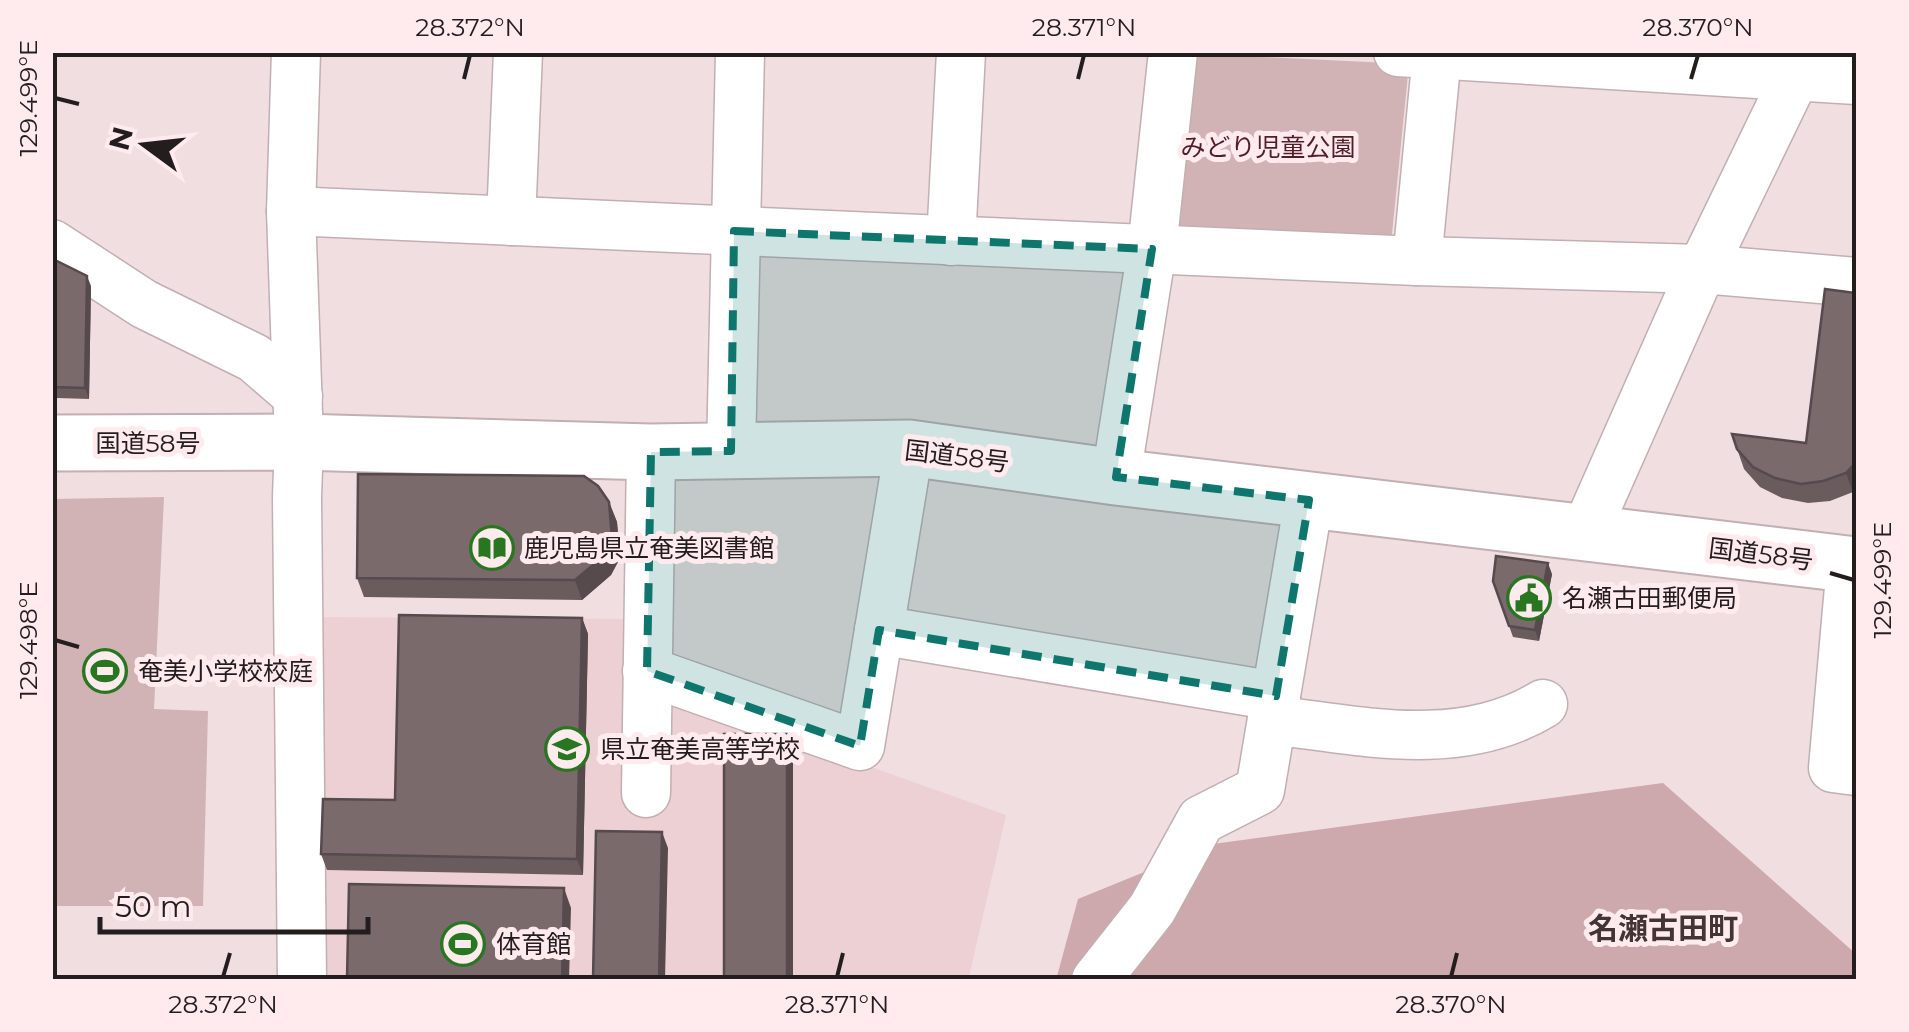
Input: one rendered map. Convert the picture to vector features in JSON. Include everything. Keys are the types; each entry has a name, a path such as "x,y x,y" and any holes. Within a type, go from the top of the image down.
{"highway":[{"name":"国道58号","path":"52,443 299,418 651,452 909,448 1116,477 1854,565"}],"street":[{"path":"296,52 291,211 299,418 302,980"},
{"path":"511,221 518,52"},
{"path":"731,451 740,52"},
{"path":"951,240 962,52"},
{"path":"1116,477 1152,249 1173,52"},
{"path":"1417,260 1418,54 1802,62 1856,80"},
{"path":"1585,532 1702,269 1802,62"},
{"path":"291,211 1702,269 1856,282"},
{"path":"52,244 144,304 254,358 299,418"},
{"path":"647,671 860,746 909,448"},
{"path":"646,793 651,452"},
{"path":"1096,980 1152,909 1201,820 1260,790 1309,500"},
{"path":"1854,565 1833,768 1856,771"},
{"path":"879,630 1394,735 1472,732 1516,720 1543,704"}],"highlighted area":[{"path":"734,231 1152,249 1116,477 1309,500 1276,696 879,630 860,746 647,671 651,452 731,451"}],"shaded area":[{"name":"県立奄美高等学校","path":"312,617 637,619 635,683 1006,815 969,977 317,979"},
{"path":"1663,783 1856,954 1856,980 1056,980 1078,899 1213,844"}],"green space":[{"name":"みどり児童公園","path":"1180,53 1409,64 1391,244 1160,234"},
{"name":"奄美小学校校庭","path":"164,497 154,709 208,711 203,906 53,906 53,499"}],"building":[{"path":"55,260 87,276 85,388 53,387"},
{"path":"1825,289 1856,293 1856,462 1846,473 1801,484 1775,478 1753,467 1737,449 1732,434 1806,443"},
{"name":"鹿児島県立奄美図書館","path":"358,474 584,476 598,486 609,502 612,539 604,556 575,580 357,578"},
{"path":"1496,556 1548,563 1535,630 1509,626 1493,581"},
{"path":"399,615 582,618 577,859 321,854 323,799 395,800"},
{"path":"724,734 787,734 787,980 724,980"},
{"path":"596,831 662,832 659,980 593,980"},
{"name":"体育館","path":"349,884 564,888 562,980 347,980"}],"place":[{"name":"鹿児島県立奄美図書館","path":"492,548"},
{"name":"名瀬古田郵便局","path":"1529,598"},
{"name":"奄美小学校校庭","path":"105,671"},
{"name":"県立奄美高等学校","path":"567,749"},
{"name":"体育館","path":"463,944"}],"district":[{"name":"名瀬古田町","path":"1663,928"}]}
